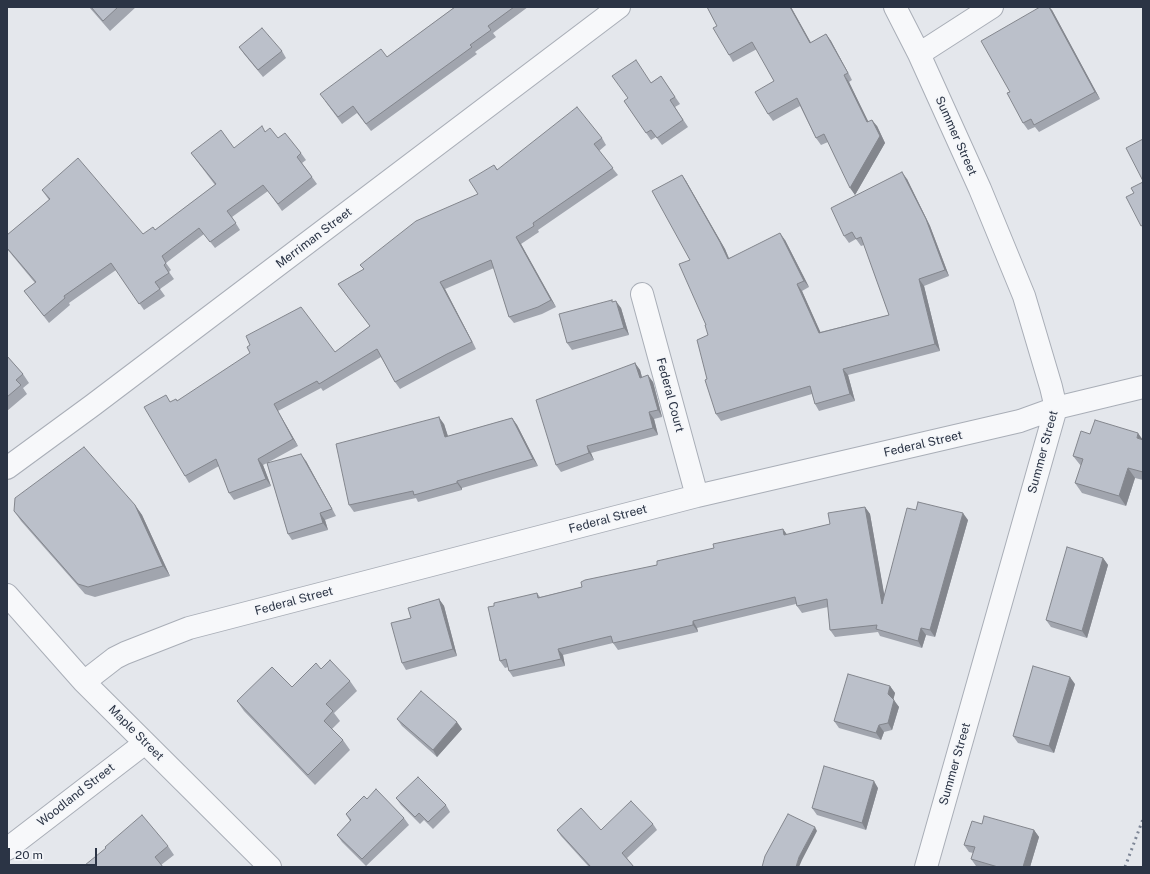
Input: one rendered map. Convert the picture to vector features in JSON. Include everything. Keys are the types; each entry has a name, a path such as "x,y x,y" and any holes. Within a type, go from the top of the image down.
{"street":[{"name":"Merriman Street","path":"7,468 93,405 619,7"},
{"name":"Summer Street","path":"895,7 919,54 980,189 1024,296 1056,408 926,867"},
{"path":"919,54 992,7"},
{"name":"Federal Court","path":"642,294 697,496"},
{"name":"Federal Street","path":"84,682 115,658 189,628 697,496 1020,421 1056,408 1143,387"},
{"name":"Maple Street","path":"7,595 84,682 270,867"},
{"name":"Woodland Street","path":"7,849 145,742"}],"building":[{"path":"91,7 118,7 103,21"},
{"path":"455,7 514,7 488,26 491,30 470,45 472,47 366,124 353,106 338,117 320,94 381,49 387,57"},
{"path":"707,7 790,7 810,43 826,34 848,73 844,75 867,122 872,120 880,136 850,188 824,134 816,138 797,98 768,114 755,92 774,81 752,42 729,55 713,28 717,26"},
{"path":"1040,7 1049,7 1095,92 1034,125 1031,119 1023,123 1007,93 1010,92 981,41"},
{"path":"262,28 282,51 258,70 239,47"},
{"path":"636,60 651,83 661,76 675,97 670,100 683,120 657,138 651,130 646,133 624,101 628,98 612,76"},
{"path":"577,107 602,138 594,144 613,168 533,223 534,226 516,237 551,300 538,307 509,317 491,260 440,282 472,342 395,382 377,349 319,384 317,381 274,404 293,439 258,459 266,479 229,493 216,459 185,476 144,407 166,395 170,402 176,399 177,401 250,353 247,347 250,345 246,336 301,307 335,352 370,326 338,284 364,269 360,265 416,221 478,194 469,180 494,165 497,170"},
{"path":"262,126 265,132 270,128 278,138 285,133 301,153 297,157 312,177 278,204 263,185 227,211 236,223 210,242 199,228 162,256 166,263 164,265 169,273 155,282 160,289 139,304 111,263 64,296 65,298 44,316 24,291 36,282 7,248 7,235 50,199 42,190 78,158 143,234 153,227 155,230 216,184 191,153 221,130 234,148"},
{"path":"1143,139 1143,181 1126,148"},
{"path":"902,172 926,219 945,270 919,279 935,344 843,369 850,394 815,404 810,386 716,414 705,380 707,379 697,340 708,335 706,325 679,264 690,260 652,191 682,175 728,259 780,233 804,281 797,284 819,333 889,315 861,237 856,239 852,232 844,236 831,208"},
{"path":"1143,182 1143,225 1141,226 1126,197 1134,193 1131,188"},
{"path":"612,300 612,302 616,301 624,328 567,343 559,314"},
{"path":"7,356 23,374 16,380 21,385 7,397"},
{"path":"635,363 640,378 648,375 658,410 649,412 653,428 587,446 589,453 556,465 536,400"},
{"path":"439,417 445,437 512,418 533,459 414,495 413,491 349,505 336,444"},
{"path":"1095,420 1138,433 1137,438 1143,440 1143,472 1128,468 1119,496 1075,483 1083,459 1073,456 1081,431 1090,434"},
{"path":"84,447 135,505 163,566 88,587 78,584 14,511 15,498"},
{"path":"301,454 332,509 320,513 323,523 288,534 267,463"},
{"path":"918,502 963,513 930,630 921,628 918,641 876,629 877,625 830,630 827,599 797,606 795,597 693,621 693,625 613,643 611,636 558,649 561,659 509,671 506,659 500,661 488,607 494,606 494,603 537,593 538,598 582,587 581,582 585,580 657,565 657,561 714,548 713,544 783,529 784,535 830,524 828,513 865,507 882,604 907,508 916,510"},
{"path":"1067,547 1103,558 1082,631 1046,620"},
{"path":"439,599 453,649 402,663 391,623 411,618 408,608"},
{"path":"330,660 350,681 326,704 333,711 324,721 343,740 308,775 237,701 272,667 292,687 316,663 321,669"},
{"path":"1033,666 1070,677 1049,746 1013,736"},
{"path":"848,674 890,686 888,694 894,700 888,723 879,725 876,733 834,721"},
{"path":"421,691 457,722 433,750 397,719"},
{"path":"824,766 874,781 862,823 812,808"},
{"path":"418,777 446,805 428,822 419,813 415,817 396,798"},
{"path":"376,789 404,818 362,859 337,835 351,820 346,814 364,796 367,799"},
{"path":"631,801 653,824 622,853 634,867 591,867 557,830 581,808 601,830"},
{"path":"788,814 815,827 799,857 796,867 762,867 765,856"},
{"path":"142,815 168,846 155,857 163,867 86,867 85,865"},
{"path":"984,816 1034,830 1023,867 998,867 971,859 975,847 964,845 972,821 982,824"}],"railway":[{"path":"1125,867 1143,819"}]}
